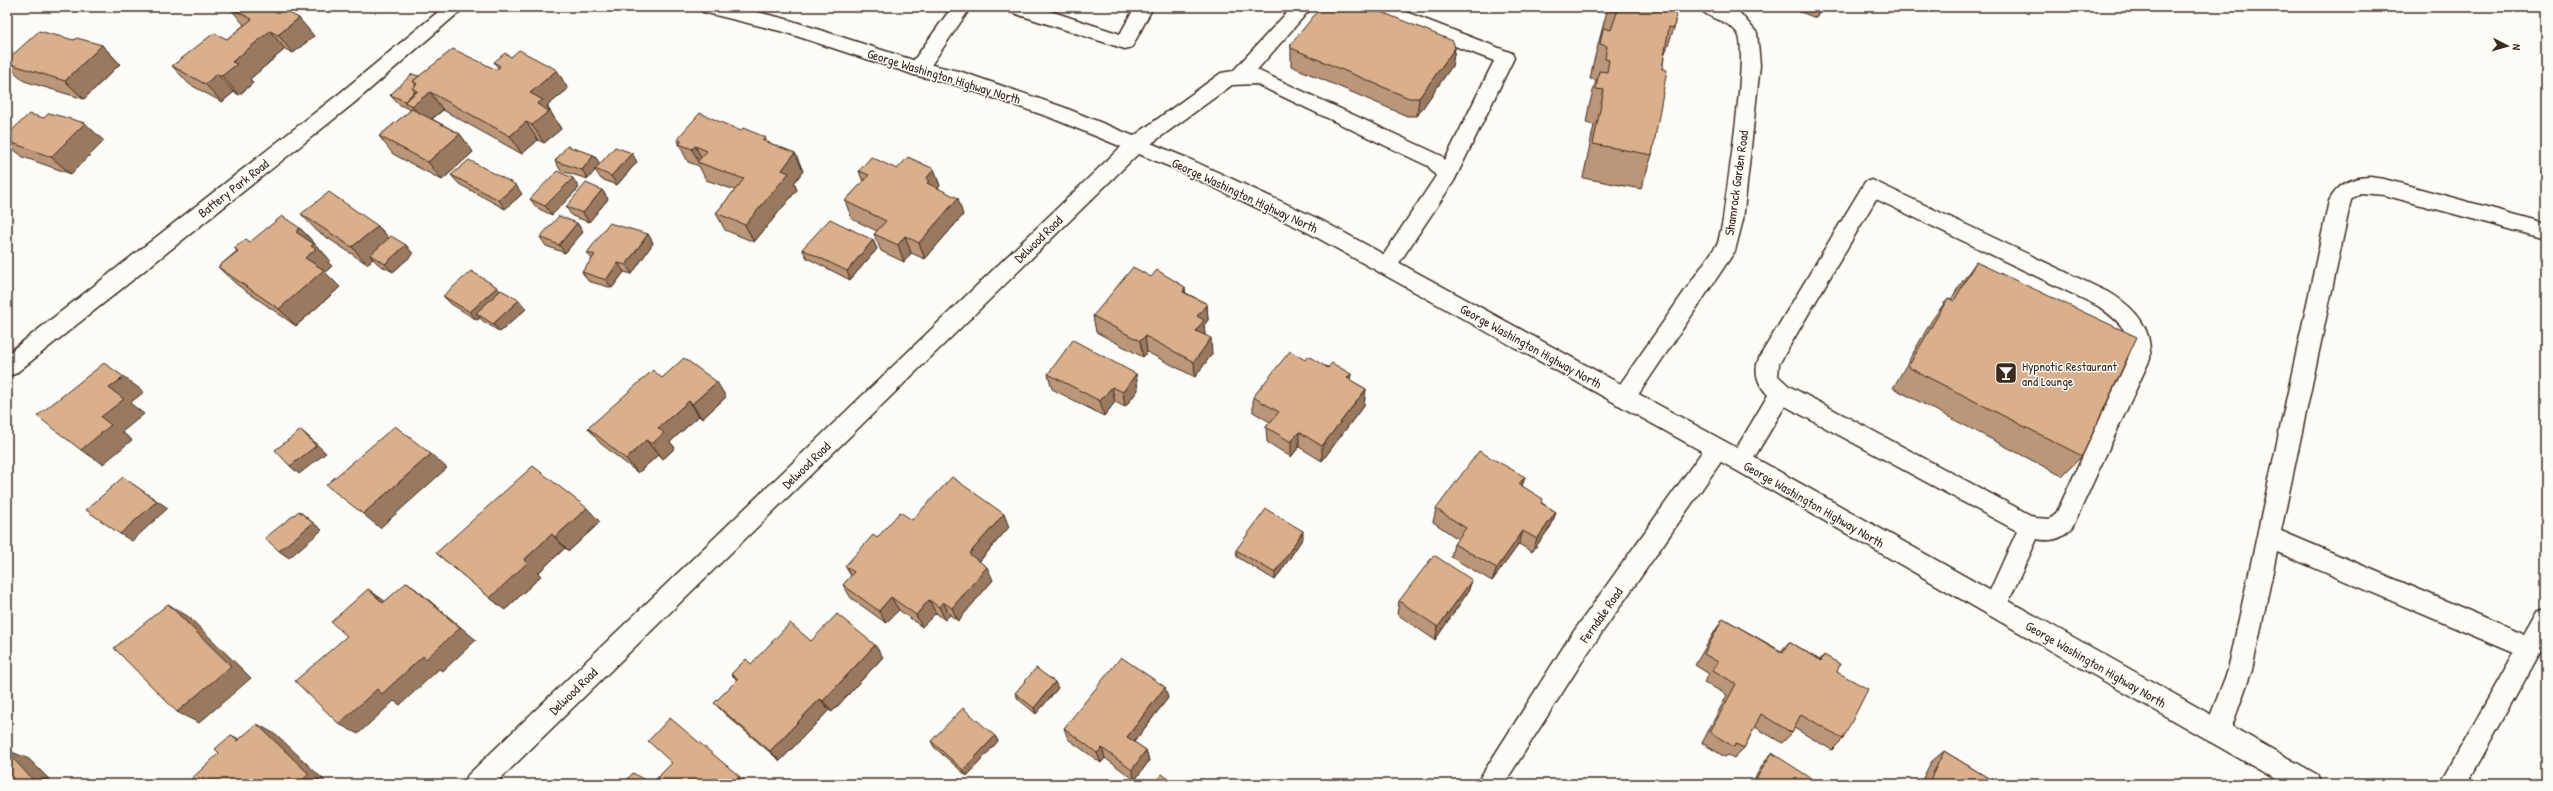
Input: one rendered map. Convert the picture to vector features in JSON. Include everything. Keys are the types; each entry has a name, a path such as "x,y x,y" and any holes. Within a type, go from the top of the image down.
{"street":[{"name":"Battery Park Road","path":"7,367 347,98 456,7"},
{"path":"918,69 962,7"},
{"path":"1017,7 1125,42 1144,7"},
{"path":"1238,78 1303,7"},
{"path":"1374,7 1506,58 1447,176 1386,266"},
{"name":"Shamrock Garden Road","path":"1624,397 1728,245 1733,220 1752,64 1748,33 1732,17 1708,7"},
{"name":"George Washington Highway North","path":"722,9 786,26 918,69 955,77 1048,110 1134,146 1180,163 1314,226 1717,449 2309,784"},
{"path":"1238,78 1258,77 1435,161 1447,176"},
{"name":"Delwood Road","path":"477,784 1134,146 1228,78 1238,78"},
{"path":"2217,732 2240,670 2339,202 2347,189 2363,184 2384,187 2546,231"},
{"path":"1872,188 2105,300 2122,311 2135,327 2142,343 2139,359 2064,521 2060,527 2052,530 2032,527 1781,393 1767,379 1766,370 1768,362 1872,188"},
{"path":"1740,462 1781,393"},
{"name":"Ferndale Road","path":"1489,784 1578,646 1717,449"},
{"path":"1995,606 2032,527"},
{"path":"2268,537 2530,648"},
{"path":"2453,784 2546,619"}],"building":[{"path":"278,7 299,18 278,35 270,31 232,62 237,64 222,76 217,74 205,84 172,66 214,33 227,39 252,19 230,8"},
{"path":"1321,7 1369,7 1453,41 1455,48 1419,98 1409,98 1291,48 1291,44"},
{"path":"1619,7 1677,7 1674,28 1669,27 1662,69 1667,70 1652,155 1593,144 1604,90 1596,89 1599,71 1607,72 1609,60 1605,59 1607,46 1600,44 1603,28 1611,30"},
{"path":"39,31 74,40 77,38 102,45 65,81 7,63 7,60"},
{"path":"453,49 497,70 500,66 494,62 505,53 511,57 519,50 557,70 530,93 543,100 537,104 549,111 532,125 526,122 510,136 430,92 412,106 404,102 418,91 412,88 417,84 413,81"},
{"path":"412,74 419,76 413,81 416,85 412,88 415,91 405,101 390,95"},
{"path":"412,109 460,134 428,162 379,136"},
{"path":"49,113 85,123 51,157 7,141 7,135 29,114 44,118"},
{"path":"700,113 741,131 743,128 765,137 762,140 795,153 782,170 789,173 745,225 716,213 744,179 697,162 707,151 695,146 692,149 679,144 682,141 677,139"},
{"path":"567,146 594,155 582,170 555,161"},
{"path":"615,147 632,153 611,176 595,169"},
{"path":"871,157 897,169 908,157 934,169 926,179 929,180 927,183 958,198 919,243 905,236 898,245 874,234 886,221 845,201 869,175 859,171"},
{"path":"469,160 516,185 499,200 451,175"},
{"path":"557,171 573,178 545,206 530,199"},
{"path":"586,183 602,190 583,213 566,207"},
{"path":"329,192 378,226 352,247 301,214"},
{"path":"282,216 300,228 296,232 314,244 311,246 316,249 305,258 324,270 279,309 218,267 238,251 234,248 246,239 250,242"},
{"path":"559,216 577,223 559,245 540,237"},
{"path":"830,219 873,240 847,271 802,249"},
{"path":"609,223 648,234 626,265 618,263 606,280 582,272 595,255 587,253"},
{"path":"391,236 406,245 385,264 370,255"},
{"name":"Hypnotic Restaurant and Lounge","path":"1976,262 2137,337 2082,456 1908,367 1948,298 1954,301"},
{"path":"1133,267 1151,277 1157,270 1185,287 1183,292 1207,304 1197,316 1204,320 1196,331 1211,338 1194,362 1145,336 1140,341 1093,316"},
{"path":"471,271 497,287 470,312 443,296"},
{"path":"501,290 519,300 493,324 476,313"},
{"path":"1073,340 1136,374 1123,392 1112,387 1100,401 1048,374"},
{"path":"1290,351 1305,360 1308,356 1328,368 1332,363 1351,374 1347,378 1366,389 1322,446 1299,432 1291,442 1266,427 1279,412 1253,397"},
{"path":"684,358 717,382 692,404 689,401 658,428 664,433 652,444 646,440 626,459 588,428 653,370 662,378"},
{"path":"104,363 124,377 109,388 124,399 101,417 111,425 81,450 37,416"},
{"path":"395,426 431,454 363,514 326,485"},
{"path":"301,430 316,446 290,466 275,450"},
{"path":"1479,451 1525,477 1519,484 1543,499 1541,503 1556,512 1537,539 1523,531 1497,568 1454,544 1466,528 1436,509"},
{"path":"533,466 587,508 555,537 552,534 524,560 527,563 490,598 436,553"},
{"path":"123,477 157,501 120,534 86,510"},
{"path":"952,477 1004,514 969,554 987,567 952,608 943,602 939,607 929,600 916,615 891,597 879,611 843,585 854,572 845,566 873,535 877,538 900,512 912,520"},
{"path":"1266,509 1303,531 1275,573 1236,550"},
{"path":"299,511 313,523 279,551 265,538"},
{"path":"1434,555 1472,580 1438,627 1399,601"},
{"path":"407,582 460,628 426,659 423,656 382,694 377,689 339,724 295,681 347,636 331,622 368,589 383,603"},
{"path":"168,604 231,666 177,712 114,648"},
{"path":"837,614 875,645 823,701 820,699 770,751 714,703 738,679 731,674 746,659 751,664 790,623 811,641"},
{"path":"1723,618 1783,653 1789,642 1821,661 1824,655 1840,664 1837,672 1868,689 1843,739 1801,714 1792,733 1761,714 1744,748 1736,744 1734,747 1710,732 1736,684 1713,670 1718,662 1704,654"},
{"path":"1121,657 1165,687 1127,737 1146,750 1132,770 1102,748 1097,753 1064,728"},
{"path":"1036,668 1055,682 1034,708 1015,693"},
{"path":"963,708 995,736 963,770 931,741"},
{"path":"670,718 739,776 731,784 651,784 672,763 648,741"},
{"path":"257,724 309,774 298,784 186,784 219,753 215,749 231,735 237,741"},
{"path":"1944,751 1998,784 1928,784"},
{"path":"7,752 35,782 33,784 7,784"},
{"path":"1772,753 1814,780 1811,784 1758,784 1754,782"},
{"path":"633,773 651,784 623,784"},
{"path":"1162,774 1175,784 1154,784"}],"place":[{"name":"Hypnotic Restaurant and Lounge","path":"2006,373"}]}
